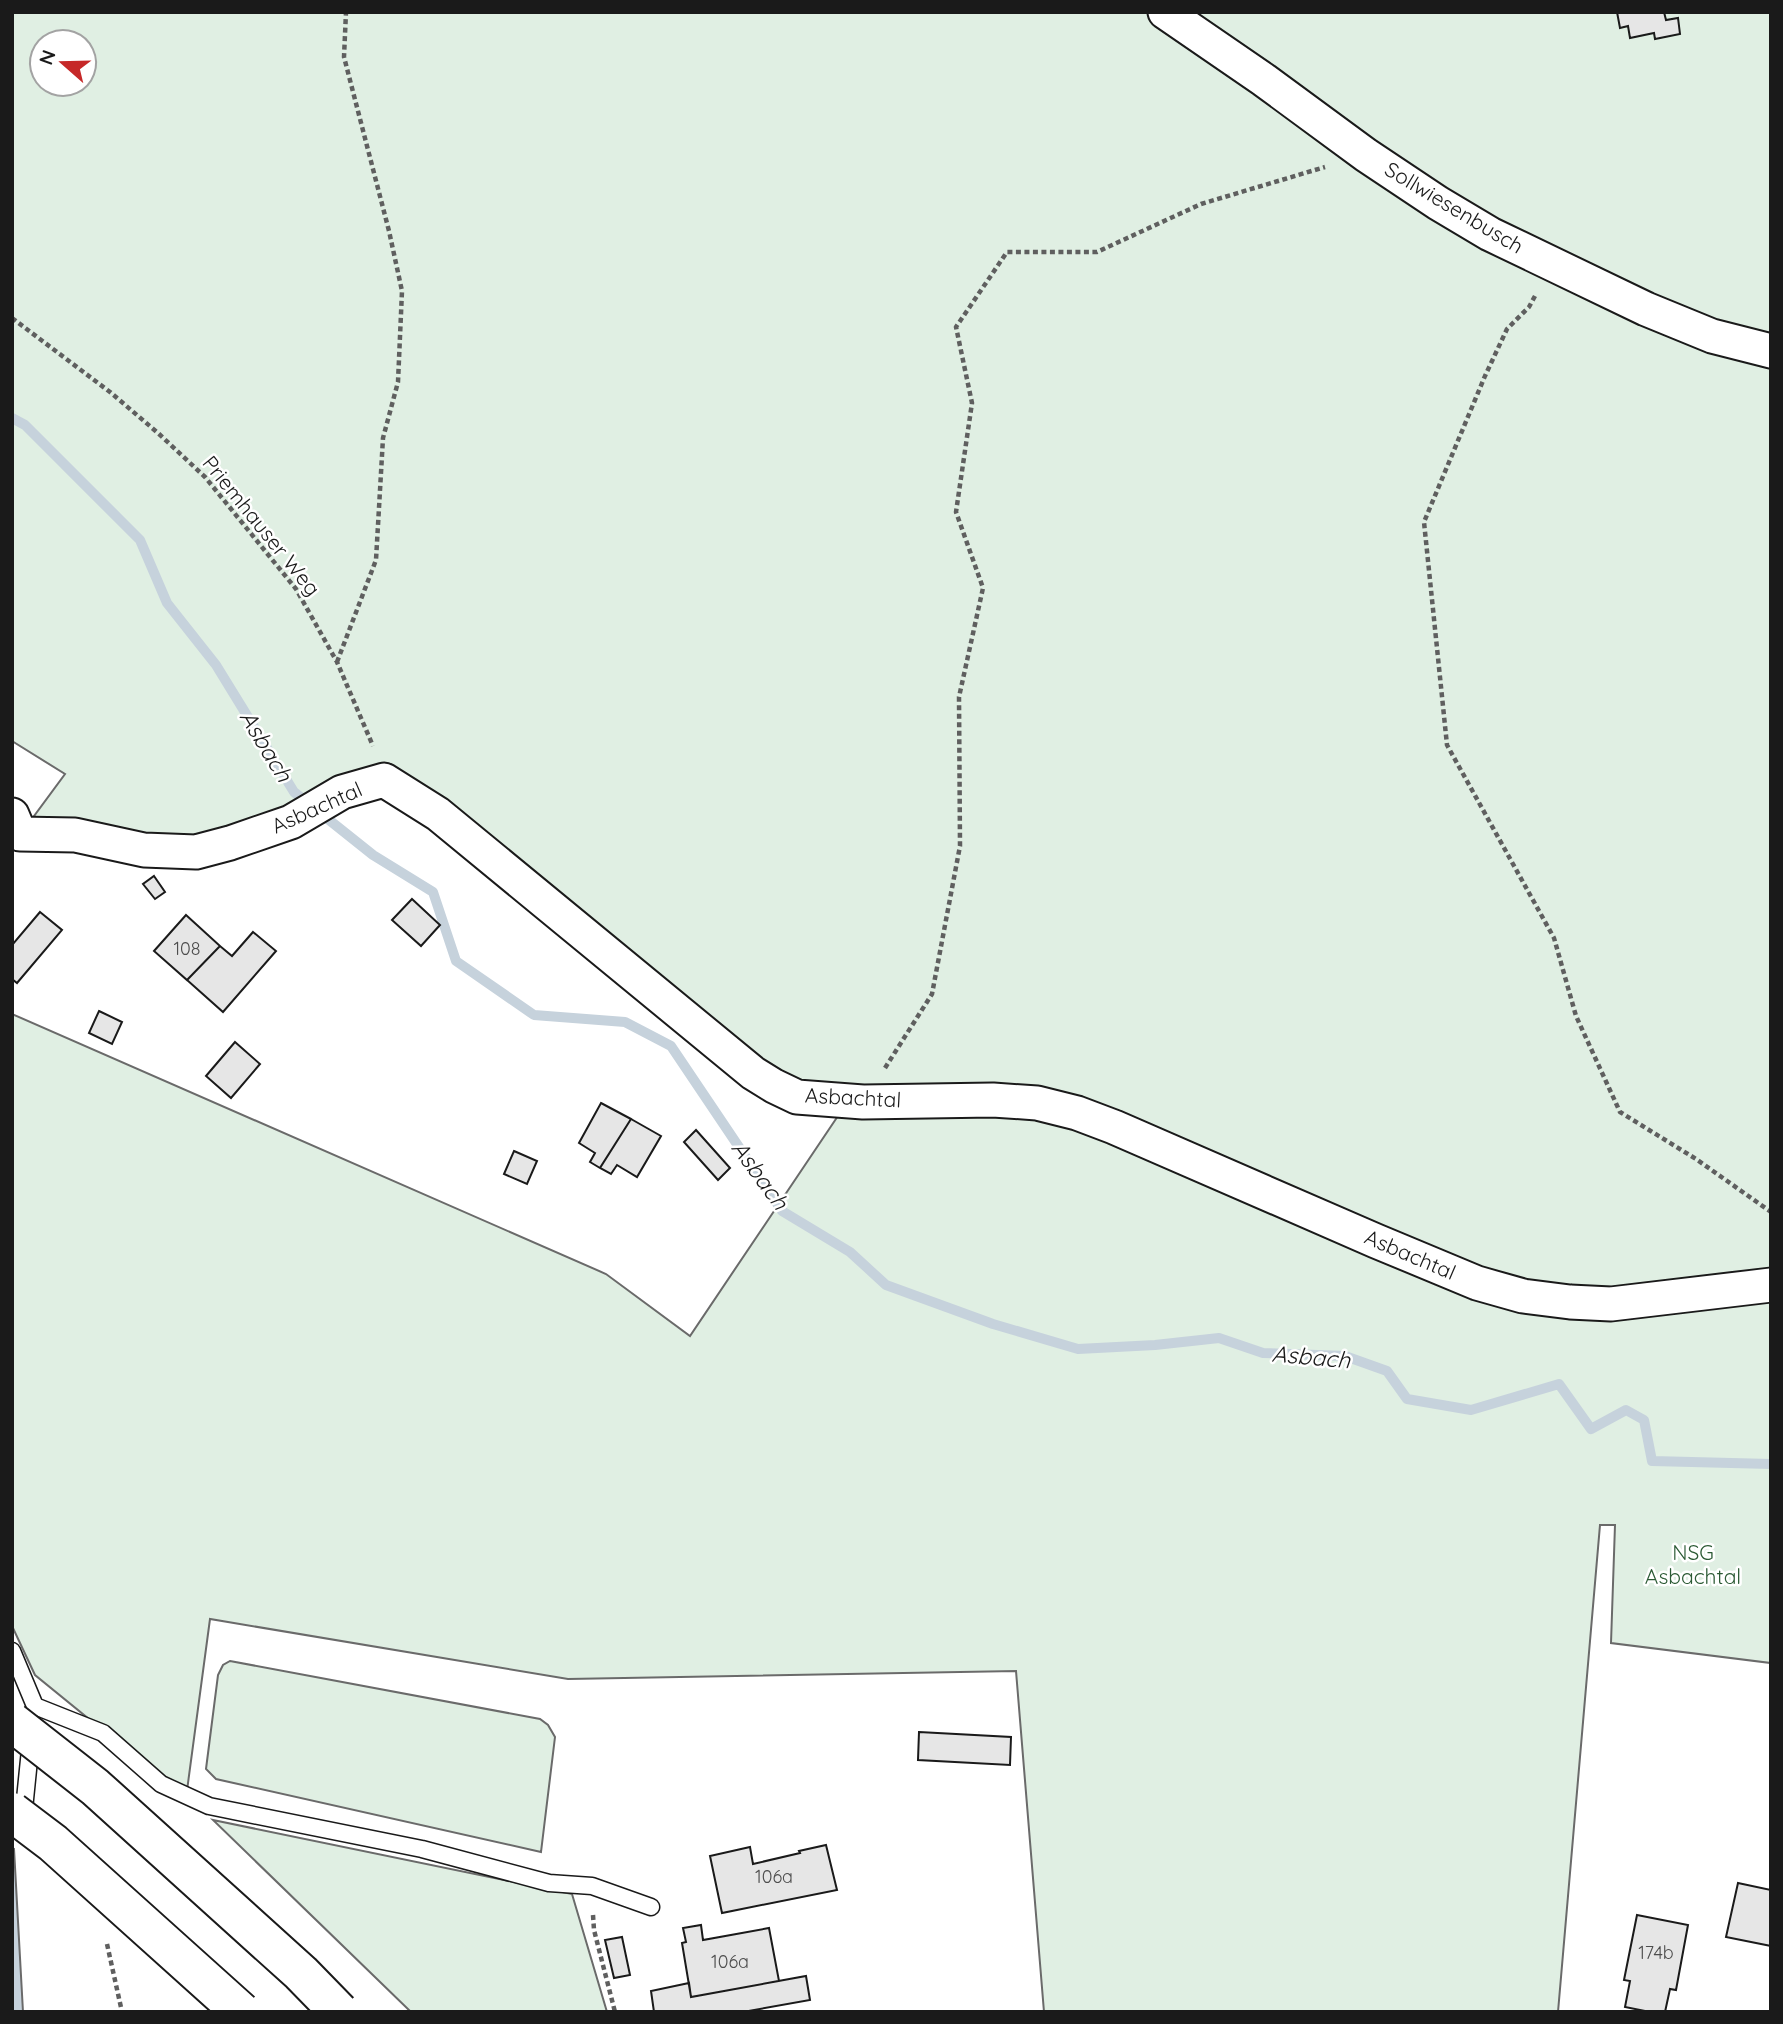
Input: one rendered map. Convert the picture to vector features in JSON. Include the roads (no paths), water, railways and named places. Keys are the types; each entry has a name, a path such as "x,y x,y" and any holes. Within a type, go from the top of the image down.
{"highway":[{"path":"24,1714 95,1787 301,1973 339,2012"},
{"path":"17,1821 53,1843 241,2012"}],"street":[{"name":"Sollwiesenbusch","path":"1165,12 1366,155 1490,234 1646,309 1701,332 1771,351"},
{"name":"Asbachtal","path":"16,831 75,835 144,850 196,852 291,822 342,792 384,780 438,814 753,1073 797,1097 863,1102 993,1100 1037,1103 1077,1113 1477,1283 1523,1296 1570,1303 1611,1304 1771,1285"}],"lane":[{"path":"12,1651 24,1714 17,1821"},
{"path":"24,1714 103,1733 162,1784 209,1806 422,1849 548,1882 592,1886 651,1907"}],"waterway":[{"name":"Asbach","path":"12,418 25,425 140,540 167,603 216,665 294,792 373,855 433,892 456,961 534,1015 625,1022 671,1046 782,1211 850,1252 886,1285 993,1324 1078,1349 1219,1338 1263,1353 1345,1356 1387,1371 1407,1399 1471,1410 1559,1384 1591,1429 1626,1410 1644,1420 1652,1461 1771,1464"}],"park label":[{"name":"NSG Asbachtal","path":"1693,1565"}]}
